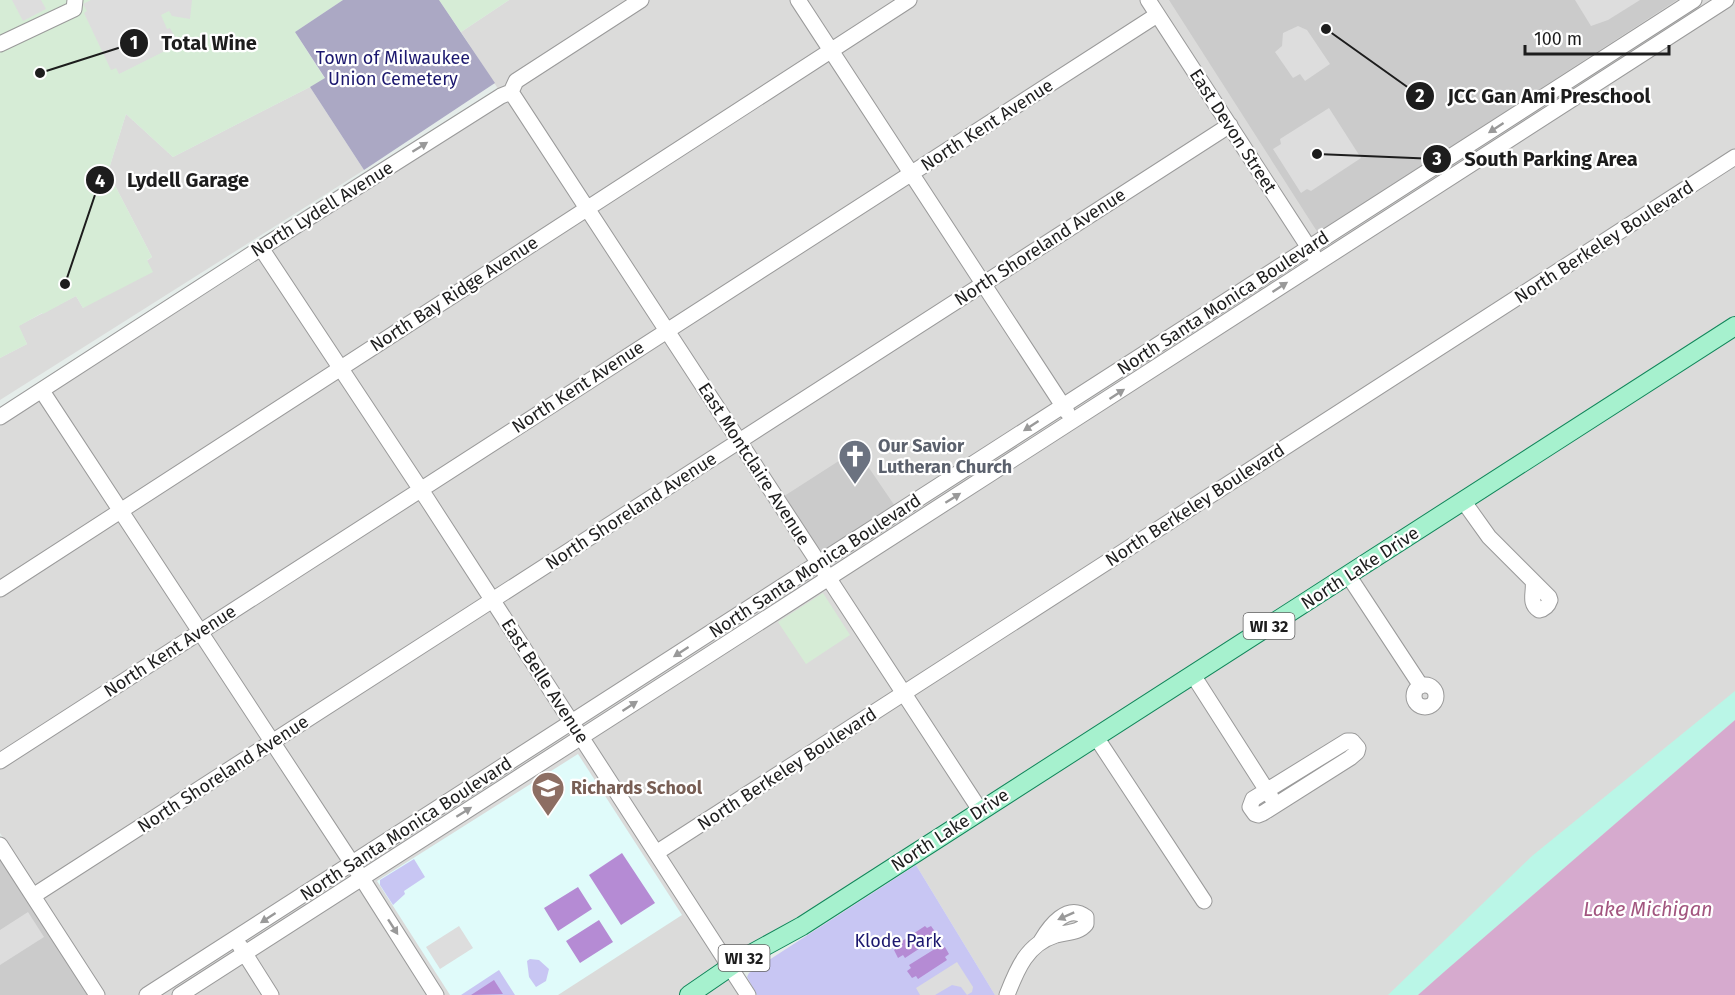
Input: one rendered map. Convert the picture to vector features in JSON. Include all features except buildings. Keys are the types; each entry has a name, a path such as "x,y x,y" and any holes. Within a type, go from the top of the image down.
{"main road":[{"name":"North Lake Drive","path":"688,995 733,971 1735,326"},
{"name":"North Lake Drive","path":"703,995 733,971"}],"street":[{"path":"0,44 74,9 75,0"},
{"name":"North Lydell Avenue","path":"0,417 261,248 501,96 511,92 516,81 641,0"},
{"path":"798,0 1074,422"},
{"name":"North Bay Ridge Avenue","path":"0,589 909,0"},
{"name":"East Devon Street","path":"1148,0 1318,262"},
{"name":"North Santa Monica Boulevard","path":"180,995 580,738 1063,405 1694,0"},
{"name":"North Santa Monica Boulevard","path":"147,995 571,723 1074,422 1726,0"},
{"name":"North Kent Avenue","path":"0,761 1157,15"},
{"name":"East Montclaire Avenue","path":"511,92 980,810"},
{"name":"North Shoreland Avenue","path":"33,896 1230,125"},
{"name":"North Berkeley Boulevard","path":"656,853 1735,157"},
{"name":"East Belle Avenue","path":"261,248 748,995"},
{"path":"42,391 362,877 436,995"},
{"path":"1464,502 1489,537 1533,581"},
{"path":"1348,575 1421,686"},
{"path":"1192,675 1276,805"},
{"path":"1096,737 1203,901"},
{"path":"1347,741 1355,743 1358,748 1357,752 1350,758 1276,805 1258,815 1253,812 1250,803 1340,743 1347,741"},
{"path":"0,845 97,995"},
{"path":"235,939 271,995"},
{"path":"1008,995 1021,962 1041,941"}],"shaded area":[{"path":"0,0 343,0 295,32 325,79 310,87 173,157 126,114 108,172 152,257 147,260 153,272 83,308 76,296 42,313 19,326 27,344 0,358"},
{"path":"12,0 41,0 46,9 23,21"},
{"path":"91,0 192,0 190,19 172,16 169,11 161,15 167,29 170,28 179,44 119,74 116,68 111,70 84,13 87,11 83,4"},
{"path":"439,0 509,0 461,32"},
{"path":"509,0 1735,0 1735,720 1418,995 995,995 910,855 736,975 748,995 105,995 0,833 0,426 506,101 461,32"},
{"path":"1169,0 1677,0 1318,233"},
{"path":"1575,0 1640,0 1608,20 1591,26"},
{"path":"1298,26 1307,30 1330,64 1305,81 1300,74 1293,78 1275,52 1282,46 1283,33"},
{"path":"310,87 364,170 0,400 0,358 27,344 18,326 76,296 83,308 152,257 108,172 126,114 173,157"},
{"path":"1329,108 1361,158 1311,191 1307,189 1301,193 1273,149 1281,144 1280,139"},
{"path":"859,448 869,463 867,465 899,512 819,564 778,500"},
{"path":"823,593 850,635 806,664 778,622"},
{"name":"Richards School","path":"578,754 682,915 558,995 450,995 377,881"},
{"path":"622,853 655,903 621,925 589,875"},
{"path":"0,858 88,995 0,995"},
{"path":"578,887 592,909 558,931 544,908"},
{"path":"28,912 44,937 0,965 0,930"},
{"path":"599,920 613,942 580,963 566,941"},
{"path":"459,926 473,948 440,969 426,947"},
{"path":"925,926 927,928 931,926 936,933 932,936 934,939 905,958 903,955 898,958 894,950 898,947 896,945"},
{"path":"938,947 940,949 945,947 949,954 945,957 947,960 918,979 916,976 912,978 907,971 911,968 909,965"},
{"path":"957,962 973,987 972,992 967,995 961,987 952,985 935,995 920,995 916,988"},
{"path":"494,980 503,994 471,995"}],"sand":[{"path":"1735,691 1735,720 1418,995 1388,995 1532,856"}],"green space":[{"name":"Town of Milwaukee Union Cemetery","path":"343,0 439,0 495,83 364,170 310,87 325,78 295,32"},
{"path":"414,859 425,877 404,891 405,894 393,905 380,885 380,880"},
{"name":"Klode Park","path":"916,865 995,995 757,995 747,977 749,973"},
{"path":"539,960 549,969 546,981 536,987 529,977 527,961"},
{"path":"499,970 515,995 461,995"}],"water":[{"name":"Lake Michigan","path":"1735,720 1735,995 1418,995 1444,972"}],"place":[{"name":"JCC Gan Ami Preschool","path":"1326,29"},
{"name":"Total Wine","path":"40,73"},
{"name":"South Parking Area","path":"1317,154"},
{"name":"Lydell Garage","path":"65,284"},
{"name":"Our Savior Lutheran Church","path":"855,485"},
{"name":"Richards School","path":"548,817"}]}
